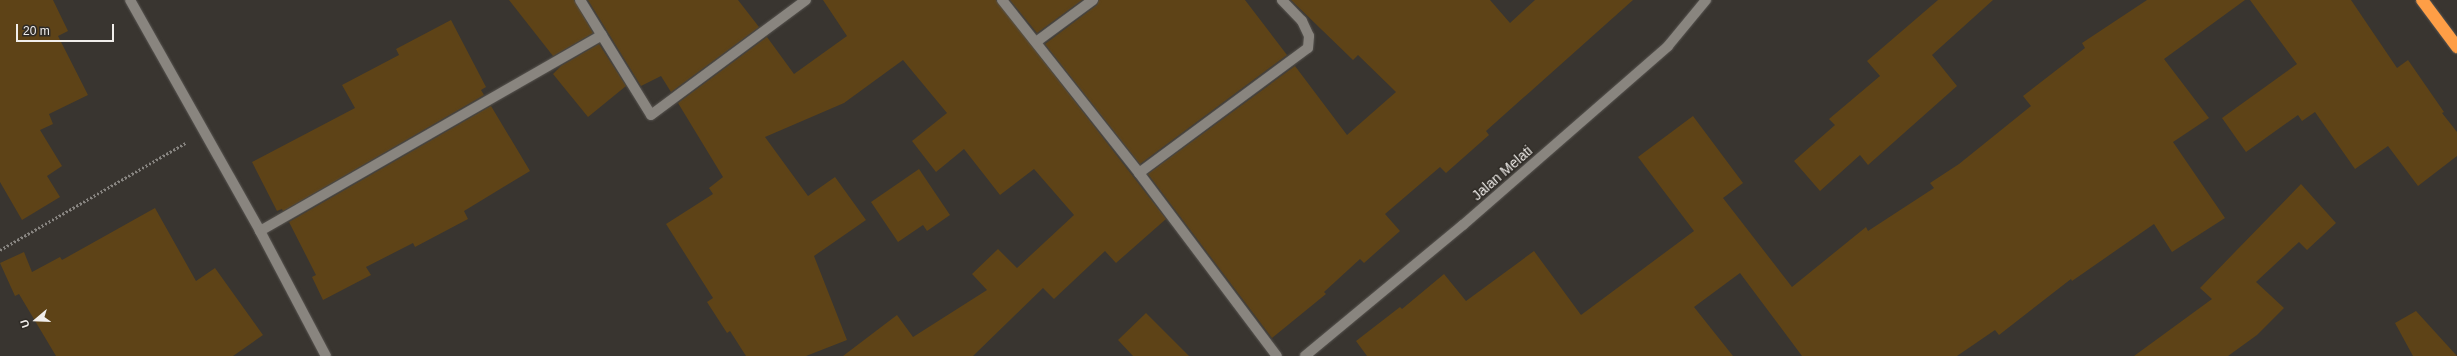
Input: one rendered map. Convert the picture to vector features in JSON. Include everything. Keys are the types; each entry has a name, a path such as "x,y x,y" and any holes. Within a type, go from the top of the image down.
{"highway":[{"path":"2422,0 2457,47"}],"street":[{"path":"130,0 260,230 326,356"},
{"path":"580,0 651,115 802,1"},
{"path":"1002,0 1139,173 1277,356"},
{"path":"1036,42 1093,0"},
{"path":"1139,173 1308,48 1309,36 1302,21 1282,0"},
{"name":"Jalan Melati","path":"1305,356 1463,225 1668,46 1706,0"},
{"path":"260,230 602,34"}],"path":[{"path":"0,250 205,131"}],"building":[{"path":"0,0 53,0 68,31 58,36 88,95 49,114 53,124 40,130 62,166 47,176 60,197 22,220 0,182"},
{"path":"509,0 574,0 593,33 553,56"},
{"path":"588,0 738,0 759,27 671,92 661,76 641,86"},
{"path":"823,0 996,0 1166,219 1116,263 1105,251 1054,299 1043,288 973,356 843,356 897,315 913,337 987,290 972,274 998,249 1017,268 1074,215 1034,169 1000,195 964,149 936,172 912,141 947,113 903,60 844,103 765,137 808,196 835,177 866,220 814,256 847,340 806,356 746,356 730,331 727,333 707,302 713,298 666,224 713,194 709,188 723,177 678,103 767,37 794,74 847,36"},
{"path":"1010,0 1082,0 1037,33"},
{"path":"1099,0 1245,0 1287,55 1140,164 1045,44 1097,5"},
{"path":"1291,0 1490,0 1510,23 1535,0 1633,0 1486,131 1489,135 1446,173 1440,167 1385,214 1400,231 1364,263 1360,259 1324,292 1326,294 1272,338 1148,174 1295,66 1347,135 1396,92 1358,55 1353,60"},
{"path":"1938,0 1993,0 1932,55 1957,86 1868,165 1860,155 1820,191 1794,161 1835,125 1829,119 1880,76 1867,61"},
{"path":"2147,0 2245,0 2164,59 2209,118 2173,142 2225,218 2172,252 2154,224 2072,281 2071,279 1999,335 1995,330 1957,356 1802,356 1740,273 1694,307 1733,356 1367,356 1356,341 1400,307 1402,309 1444,274 1466,301 1534,251 1581,315 1694,231 1638,157 1693,116 1743,183 1723,198 1792,287 1866,227 1868,231 1934,188 1930,183 1959,164 2031,106 2023,96 2085,48 2082,43"},
{"path":"2250,0 2351,0 2397,68 2408,60 2444,112 2442,113 2457,132 2457,156 2418,186 2388,146 2355,169 2315,112 2302,121 2298,115 2246,152 2222,118 2297,64"},
{"path":"451,20 486,87 481,90 484,95 283,211 282,209 277,211 252,162 355,108 342,85 399,55 396,49"},
{"path":"599,44 626,86 588,117 553,74 561,66"},
{"path":"491,106 530,171 464,211 468,219 415,247 413,243 366,267 371,275 323,300 312,277 316,275 289,222"},
{"path":"919,169 950,215 927,231 923,225 898,242 871,202"},
{"path":"2301,184 2336,223 2307,250 2299,242 2256,282 2284,308 2257,335 2228,356 2134,356 2212,299 2200,288"},
{"path":"155,208 196,281 215,268 263,335 233,356 56,356 19,294 15,296 0,263 24,252 32,272 60,257 62,260"},
{"path":"2416,311 2457,356 2413,356 2395,323"},
{"path":"1146,313 1189,356 1133,356 1118,340"}]}
